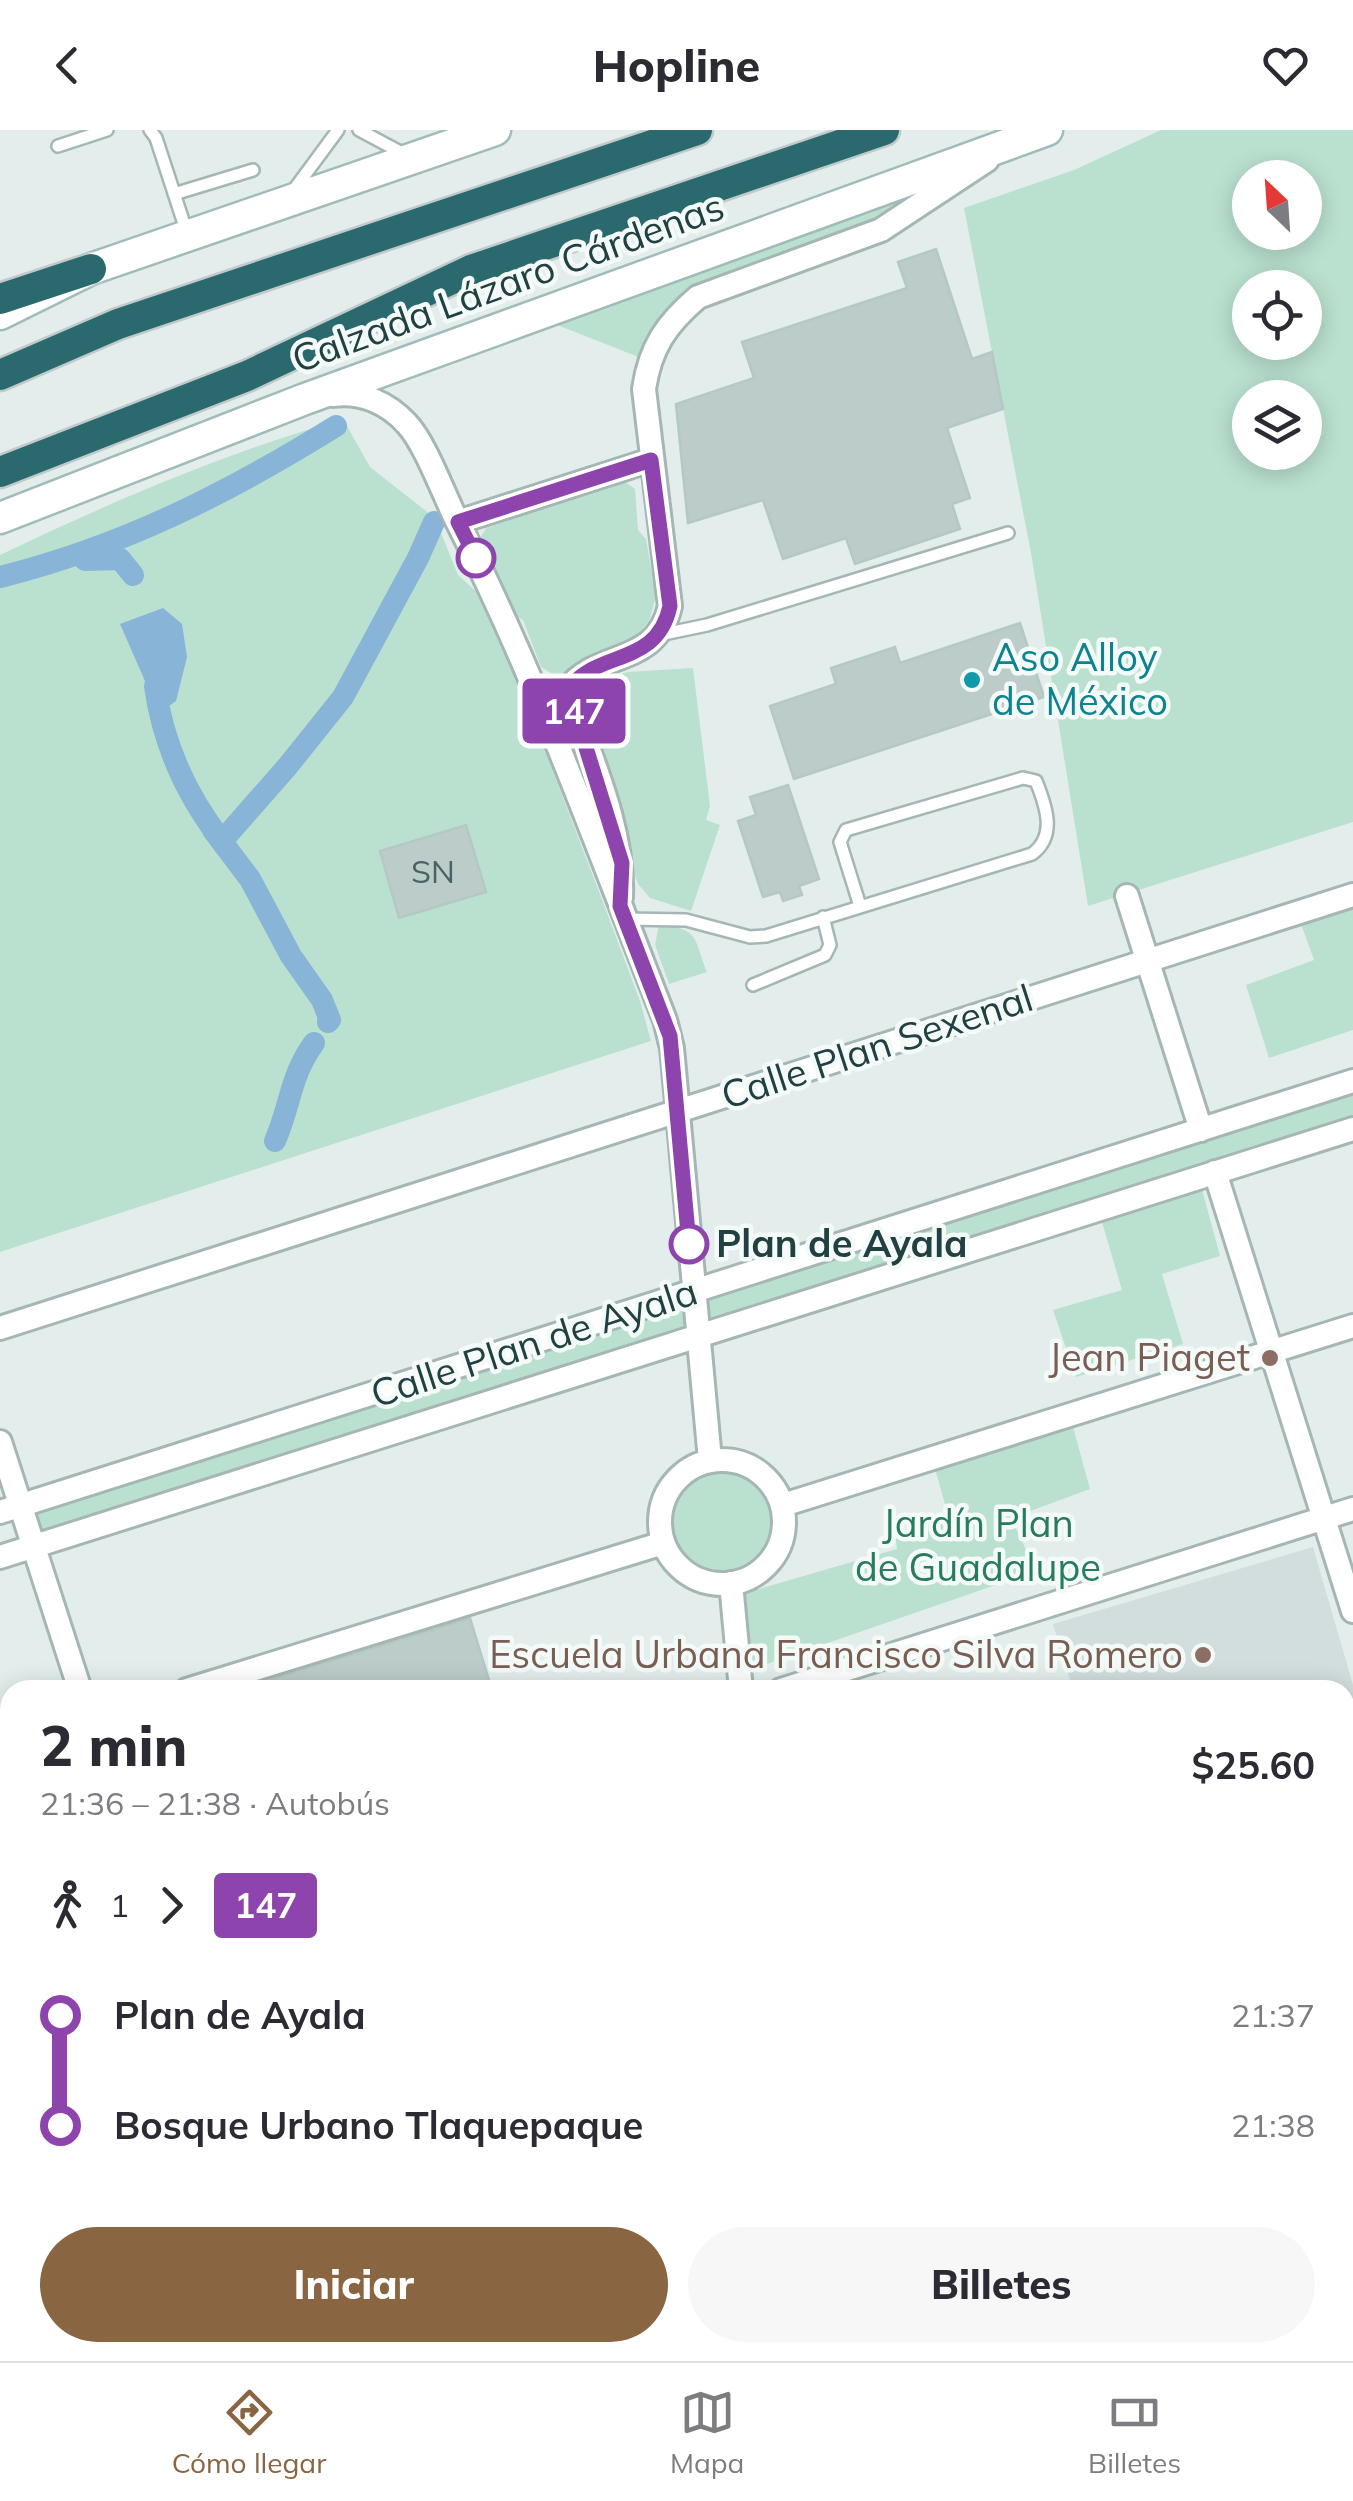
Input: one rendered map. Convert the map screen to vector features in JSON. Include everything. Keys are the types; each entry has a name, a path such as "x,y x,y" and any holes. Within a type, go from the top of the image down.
{"highway":[{"name":"Calzada Lázaro Cárdenas","path":"0,375 118,324 698,130"},
{"name":"Calzada Lázaro Cárdenas","path":"0,472 247,376 471,270 884,130"},
{"path":"0,299 91,269"}],"main road":[{"path":"0,314 91,269 493,130"},
{"name":"Calzada Lázaro Cárdenas","path":"0,518 305,399 1047,130"}],"street":[{"path":"538,697 568,690 579,676 636,652 659,635 670,606 644,389 648,359 674,317 698,297 880,230 1013,143"},
{"path":"305,399 351,393 383,404 410,426 538,697 623,912 670,1036 710,1460"},
{"path":"458,522 651,460"},
{"path":"568,690 622,863 623,912"},
{"name":"Calle Plan Sexenal","path":"0,1328 1353,894"},
{"path":"1128,896 1202,1130"},
{"name":"Calle Plan de Ayala","path":"10,1509 1353,1081"},
{"name":"Calle Plan de Ayala","path":"0,1557 1353,1129"},
{"path":"1215,1172 1353,1611"},
{"path":"783,1505 1353,1326"},
{"path":"0,1442 10,1509 34,1546 77,1680"},
{"path":"710,1460 733,1460 755,1468 773,1484 783,1505 785,1522 775,1556 748,1578 710,1583 690,1575 674,1561 663,1542 660,1516 667,1491 685,1471 710,1460"},
{"path":"813,1680 1353,1509"},
{"path":"219,1680 663,1542"},
{"path":"731,1583 740,1680"}],"lane":[{"path":"58,146 107,130"},
{"path":"150,130 188,236"},
{"path":"286,202 338,130"},
{"path":"358,130 412,158"},
{"path":"174,194 253,170"},
{"path":"659,635 726,619 1008,534"},
{"path":"623,912 686,920 758,938 860,906 1038,849 1048,828 1036,781 1022,778 846,830 840,842 860,906"},
{"path":"753,985 825,955 830,945 823,917"}],"shaded area":[{"name":"Escuela Urbana Francisco Silva Romero","path":"1313,1547 1352,1680 1070,1680 1053,1624"}],"green space":[{"path":"1161,130 1353,130 1353,822 1088,906 1031,553 964,208 1074,170"},
{"path":"947,166 881,230 698,297 641,358 542,319"},
{"path":"343,419 370,467 435,518 458,575 479,594 533,719 640,1001 651,1041 0,1252 0,555 169,480"},
{"path":"624,481 635,489 638,530 646,539 656,596 649,621 633,641 556,676 541,667 523,620 512,614 479,540 486,528"},
{"path":"693,668 710,806 706,820 720,825 691,911 650,898 638,884 575,707 581,690 627,672"},
{"path":"1353,895 1353,1030 1269,1058 1246,985 1314,960 1297,913"},
{"path":"659,924 689,932 707,972 669,984 655,945"},
{"path":"1353,1081 1353,1128 701,1328 693,1292"},
{"path":"1200,1182 1220,1256 1162,1274 1183,1344 1076,1377 1053,1310 1122,1290 1101,1219"},
{"path":"688,1294 697,1336 32,1541 21,1506"},
{"name":"Jardín Plan de Guadalupe","path":"1072,1423 1090,1489 1011,1518 1036,1571 747,1671 745,1593 897,1549 895,1533 948,1515 934,1465"},
{"path":"722,1460 746,1465 766,1478 779,1498 784,1522 779,1546 766,1566 746,1579 722,1584 698,1579 678,1566 665,1546 660,1522 665,1498 678,1478 698,1465"}],"water":[{"path":"163,608 182,624 187,657 176,701 159,713 120,624"}],"building":[{"path":"936,249 972,359 992,352 1003,409 947,428 970,498 952,504 960,529 855,564 846,538 783,559 763,500 688,523 676,404 754,378 742,342 907,288 898,262"},
{"path":"1020,623 1044,697 794,779 770,706 836,684 831,668 895,647 900,663"},
{"path":"788,785 819,879 799,886 802,895 783,901 780,892 763,897 738,821 756,815 750,797"},
{"path":"466,825 486,892 399,918 380,851"},
{"path":"470,1618 489,1680 271,1680"}],"waterway":[{"path":"0,577 90,550 174,515 336,426"},
{"path":"155,686 178,768 197,806 222,841 343,697 434,522"},
{"path":"85,560 120,559 133,575"},
{"path":"213,830 250,879 291,956 322,1000 328,1022"},
{"path":"275,1141 295,1079 314,1043"}],"bus line":[{"name":"147","path":"476,558 458,522 651,460 670,606 667,620 659,635 648,644 579,676 568,690 616,836 622,863 620,906 670,1036 689,1244"}],"place":[{"name":"Aso Alloy de México","path":"972,680"},
{"name":"Plan de Ayala","path":"689,1244"},
{"name":"Jean Piaget","path":"1270,1358"},
{"name":"Escuela Urbana Francisco Silva Romero","path":"1203,1655"}]}
